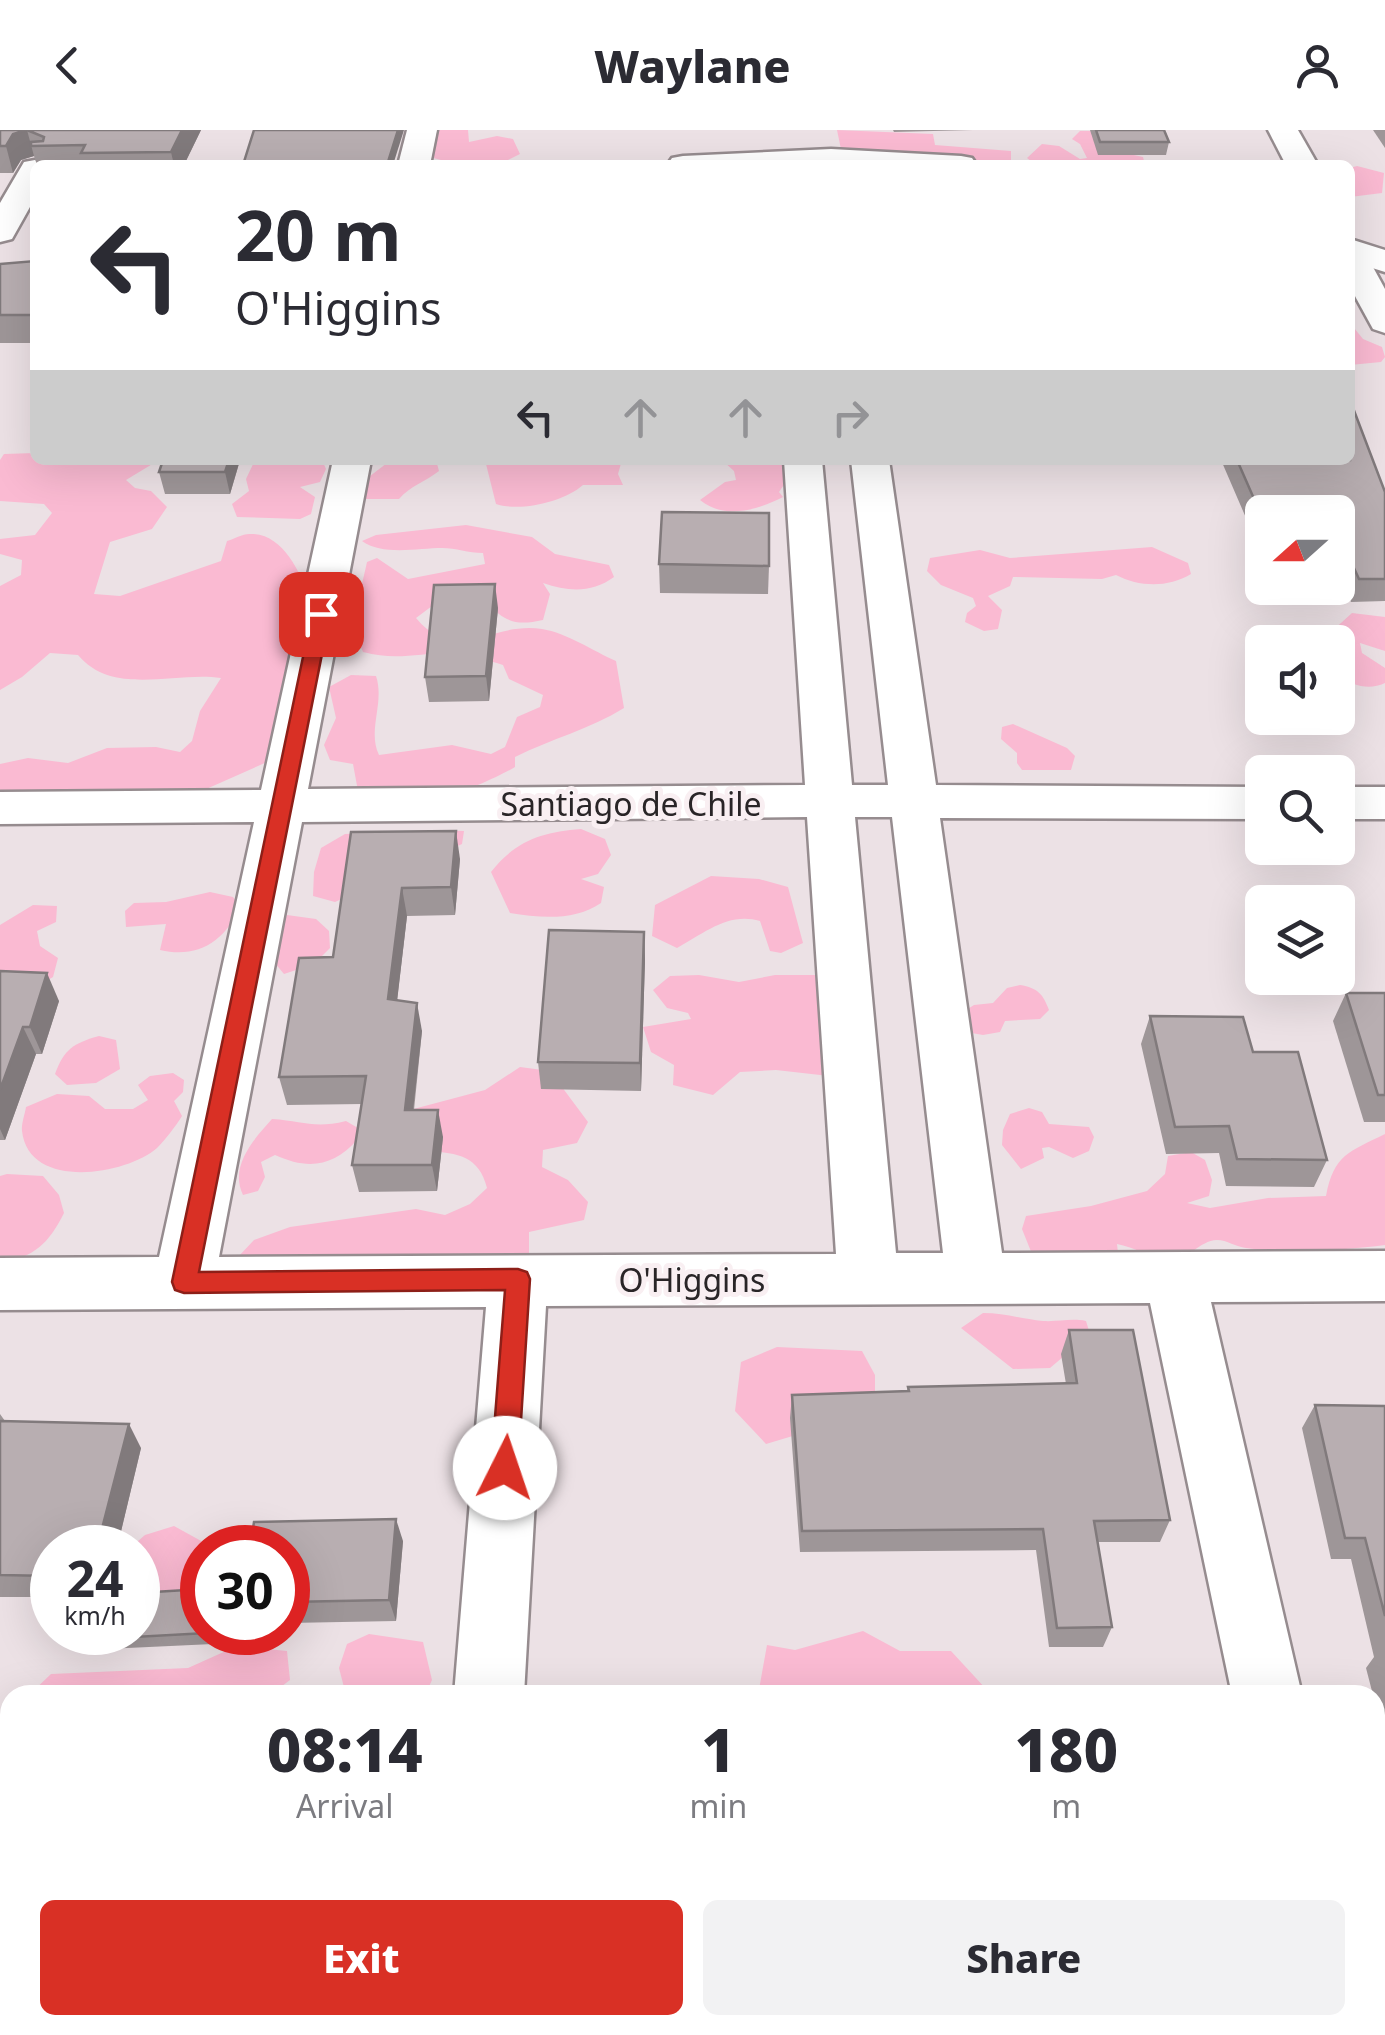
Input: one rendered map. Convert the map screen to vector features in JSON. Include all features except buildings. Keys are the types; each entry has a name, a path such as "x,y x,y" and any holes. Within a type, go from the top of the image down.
{"street":[{"path":"415,160 422,130"},
{"path":"1283,130 1299,160"},
{"path":"717,160 779,151 830,151 914,160"},
{"path":"0,232 30,178"},
{"path":"1355,253 1385,262"},
{"path":"1355,261 1385,322"},
{"path":"184,1282 351,465"},
{"path":"803,465 868,1278"},
{"path":"871,465 976,1278"},
{"name":"Santiago de Chile","path":"0,808 830,801 1245,803"},
{"path":"1355,803 1385,803"},
{"name":"O'Higgins","path":"0,1284 1385,1276"},
{"path":"1176,1278 1265,1685"},
{"path":"490,1685 518,1279"}],"shaded area":[{"path":"429,130 468,130 469,142 497,136 513,139 520,154 508,160 441,160 430,157 429,150 436,143"},
{"path":"837,130 933,134 935,145 1011,151 1011,160 923,160 842,154"},
{"path":"1080,131 1091,131 1111,150 1144,160 1030,160 1027,158 1042,144 1059,146 1080,159 1087,158 1080,144 1072,139"},
{"path":"1355,167 1384,173 1382,193 1355,196"},
{"path":"1355,329 1363,339 1382,347 1385,357 1381,362 1355,365"},
{"path":"30,453 30,465 151,465 126,480 135,488 151,491 167,507 152,529 110,542 94,594 120,596 221,561 227,541 245,534 272,540 289,556 309,597 267,762 204,790 0,799 0,764 28,758 68,763 107,748 156,747 180,752 192,741 200,711 221,678 126,679 92,668 78,655 50,653 0,690 0,586 21,575 22,560 0,554 0,539 35,535 52,513 44,504 0,501 0,460 4,454"},
{"path":"253,465 324,465 326,469 320,482 300,487 315,497 311,514 300,519 237,517 232,504 249,491 246,479"},
{"path":"384,465 437,465 439,471 399,499 363,499 357,486"},
{"path":"486,465 621,465 618,474 623,485 583,485 553,501 529,506 496,504"},
{"path":"727,465 786,465 788,479 779,492 783,497 741,511 720,510 700,500 725,482 736,480"},
{"path":"466,525 532,537 555,554 609,565 614,577 580,589 543,583 550,594 543,620 512,621 486,602 432,606 416,618 445,639 475,638 524,628 570,638 616,661 624,708 515,757 515,767 455,793 426,797 358,791 353,764 330,760 324,745 336,718 329,687 351,675 376,676 379,696 375,736 379,755 452,745 491,754 505,747 517,717 540,707 543,695 509,679 503,665 456,654 397,656 363,652 357,618 367,562 377,558 408,579 485,564 483,553 442,548 390,550 362,541 376,535"},
{"path":"1152,547 1188,563 1191,574 1173,582 1154,584 1116,575 1102,579 1013,577 1010,586 988,596 1002,610 998,629 984,631 965,622 967,613 976,606 973,598 941,585 927,571 930,558 980,550 1010,558"},
{"path":"1352,613 1385,617 1385,651 1360,643 1362,653 1385,668 1385,683 1373,687 1355,684 1355,625 1339,625"},
{"path":"1013,724 1067,748 1075,756 1071,770 1022,770 1017,753 1001,739 1002,727"},
{"path":"581,829 605,839 611,855 598,874 581,879 604,887 601,903 569,915 510,913 491,872 500,861 530,840"},
{"path":"464,831 462,844 335,902 313,896 321,848 345,834"},
{"path":"711,876 759,879 788,887 803,943 781,953 770,951 760,921 748,919 717,926 677,948 652,936 655,905"},
{"path":"210,892 233,897 240,907 227,929 209,945 186,952 160,950 166,924 126,927 125,911 134,903 166,902"},
{"path":"33,905 57,906 56,922 37,931 40,946 58,958 53,977 34,988 0,973 0,925"},
{"path":"287,915 316,919 329,931 330,948 314,964 284,974 269,956"},
{"path":"699,975 739,982 775,975 816,975 862,993 876,1021 874,1052 829,1076 776,1070 740,1072 713,1095 673,1085 674,1065 651,1052 643,1027 691,1019 688,1013 667,1008 653,990 670,976"},
{"path":"1020,985 1036,990 1044,1000 1049,1010 1040,1019 1005,1021 1000,1032 983,1035 966,1032 963,1012 974,1005 993,1003 1007,988"},
{"path":"99,1036 116,1040 120,1069 96,1083 67,1085 55,1074 62,1059 76,1045"},
{"path":"520,1067 550,1071 588,1122 577,1143 543,1150 542,1167 568,1180 588,1202 584,1220 529,1232 529,1257 482,1264 441,1256 419,1268 238,1257 254,1240 290,1227 416,1209 445,1215 470,1204 487,1188 479,1169 458,1155 428,1151 406,1111 485,1090"},
{"path":"173,1073 184,1080 183,1092 174,1101 182,1116 157,1148 143,1157 103,1170 80,1172 42,1163 29,1150 22,1131 26,1107 57,1094 89,1096 105,1109 133,1109 148,1100 138,1085 150,1076"},
{"path":"1029,1108 1042,1112 1049,1124 1089,1127 1094,1137 1089,1151 1073,1158 1049,1147 1042,1148 1044,1158 1021,1169 1002,1145 1003,1130 1010,1114"},
{"path":"272,1119 317,1124 346,1121 358,1128 358,1139 339,1155 320,1163 298,1163 275,1155 261,1162 265,1177 258,1191 243,1195 239,1184 241,1163"},
{"path":"1385,1134 1385,1245 1278,1251 1217,1240 1175,1259 1117,1244 1118,1253 1032,1254 1022,1229 1026,1216 1091,1206 1147,1191 1165,1174 1168,1156 1191,1152 1205,1160 1212,1180 1209,1196 1187,1203 1210,1208 1268,1198 1326,1196 1334,1171 1345,1156"},
{"path":"0,1176 43,1176 59,1195 64,1213 39,1247 22,1257 0,1262"},
{"path":"983,1313 1043,1321 1086,1321 1090,1334 1050,1368 1013,1369 961,1328"},
{"path":"777,1347 862,1351 875,1375 875,1397 806,1432 766,1444 735,1411 741,1362"},
{"path":"174,1526 180,1529 180,1601 160,1608 160,1530"},
{"path":"863,1631 900,1651 951,1651 982,1685 760,1685 767,1645 795,1650"},
{"path":"369,1634 423,1642 432,1680 430,1685 343,1685 339,1668 347,1644"},
{"path":"217,1655 287,1655 290,1680 283,1685 39,1685 51,1674 188,1668"}],"route":[{"path":"321,614 184,1282 518,1279 505,1468"}]}
